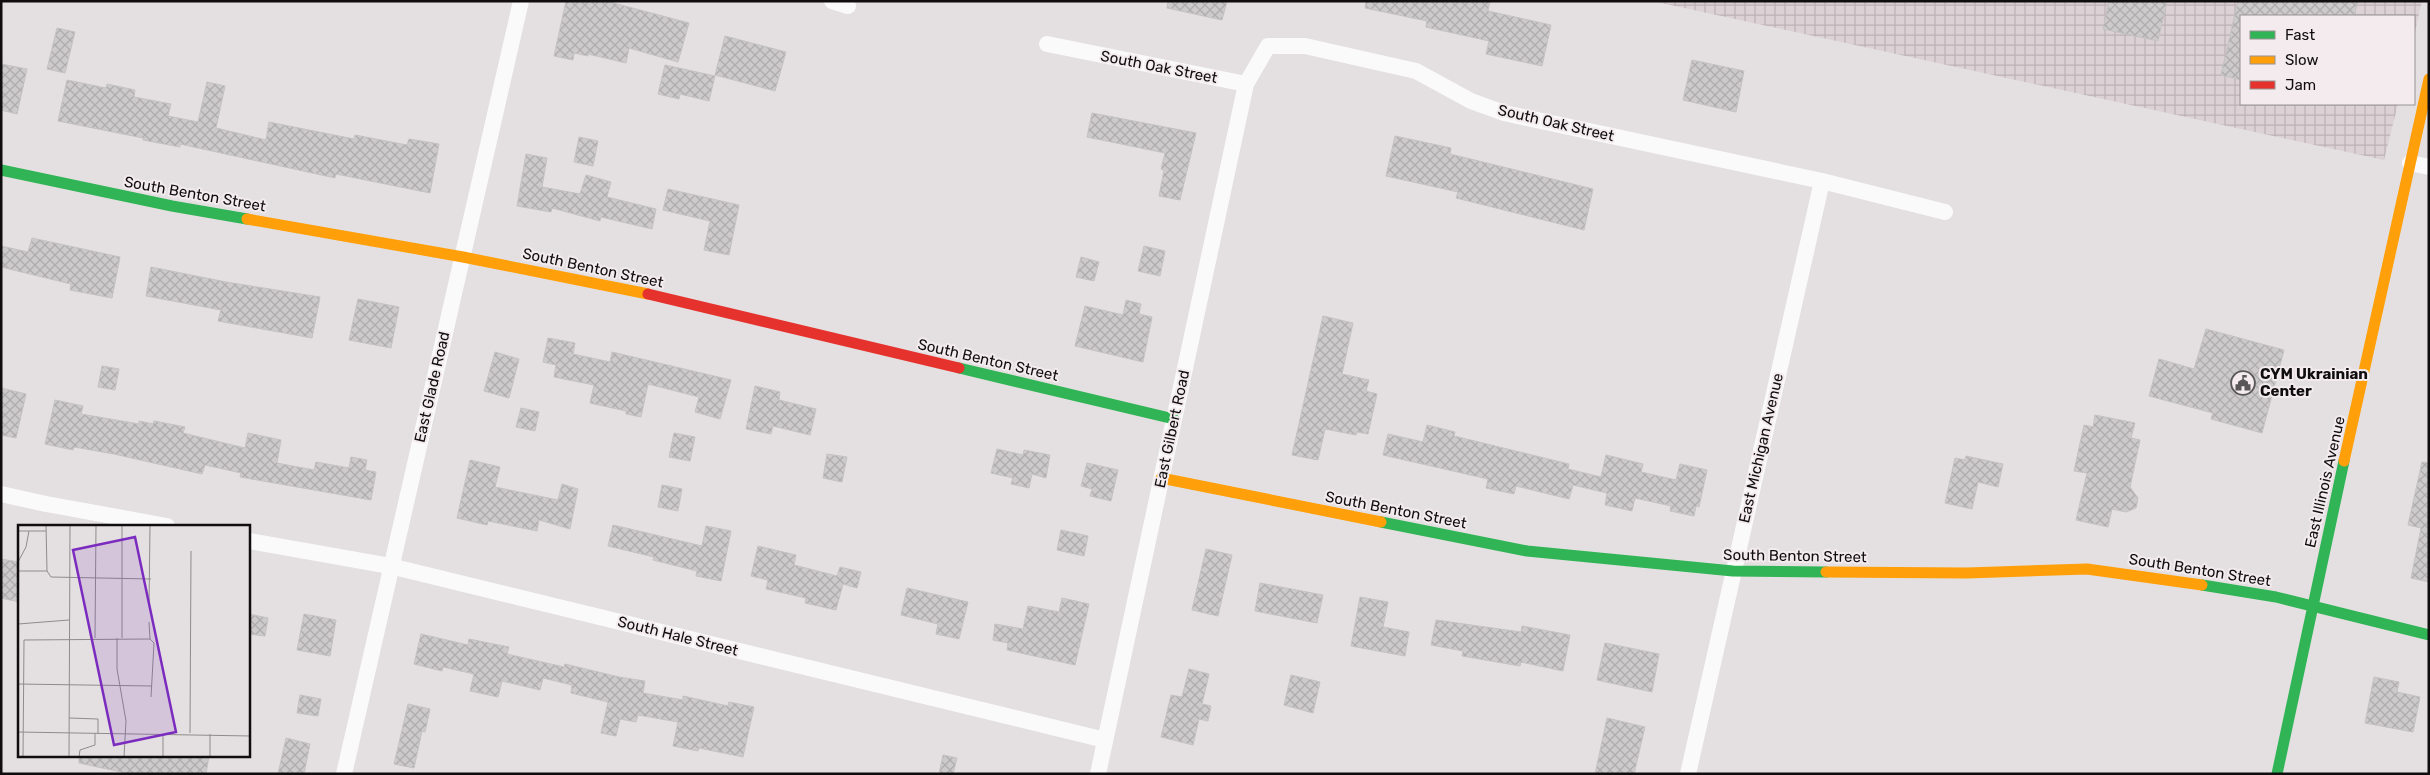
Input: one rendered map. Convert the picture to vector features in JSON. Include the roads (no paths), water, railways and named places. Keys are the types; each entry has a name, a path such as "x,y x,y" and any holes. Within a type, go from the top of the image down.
{"street":[{"name":"East Glade Road","path":"344,774 390,566 521,1"},
{"path":"832,1 848,6"},
{"name":"South Oak Street","path":"1046,44 1246,84 1268,46 1305,46 1416,71 1471,100 1504,113 1822,181 1946,212"},
{"name":"East Illinois Avenue","path":"2277,774 2312,606 2429,79"},
{"name":"East Gilbert Road","path":"1098,774 1246,84"},
{"path":"2410,163 2429,167"},
{"name":"South Benton Street","path":"1,170 172,206 463,257 651,295 1174,419"},
{"name":"East Michigan Avenue","path":"1688,774 1822,181"},
{"name":"South Benton Street","path":"1161,478 1527,551 1733,571 1967,573 2087,569 2175,580 2276,597 2429,635"},
{"path":"1,494 162,525"},
{"name":"South Hale Street","path":"250,541 390,566 1105,740"}],"place":[{"name":"CYM Ukrainian Center","path":"2243,383"}]}
